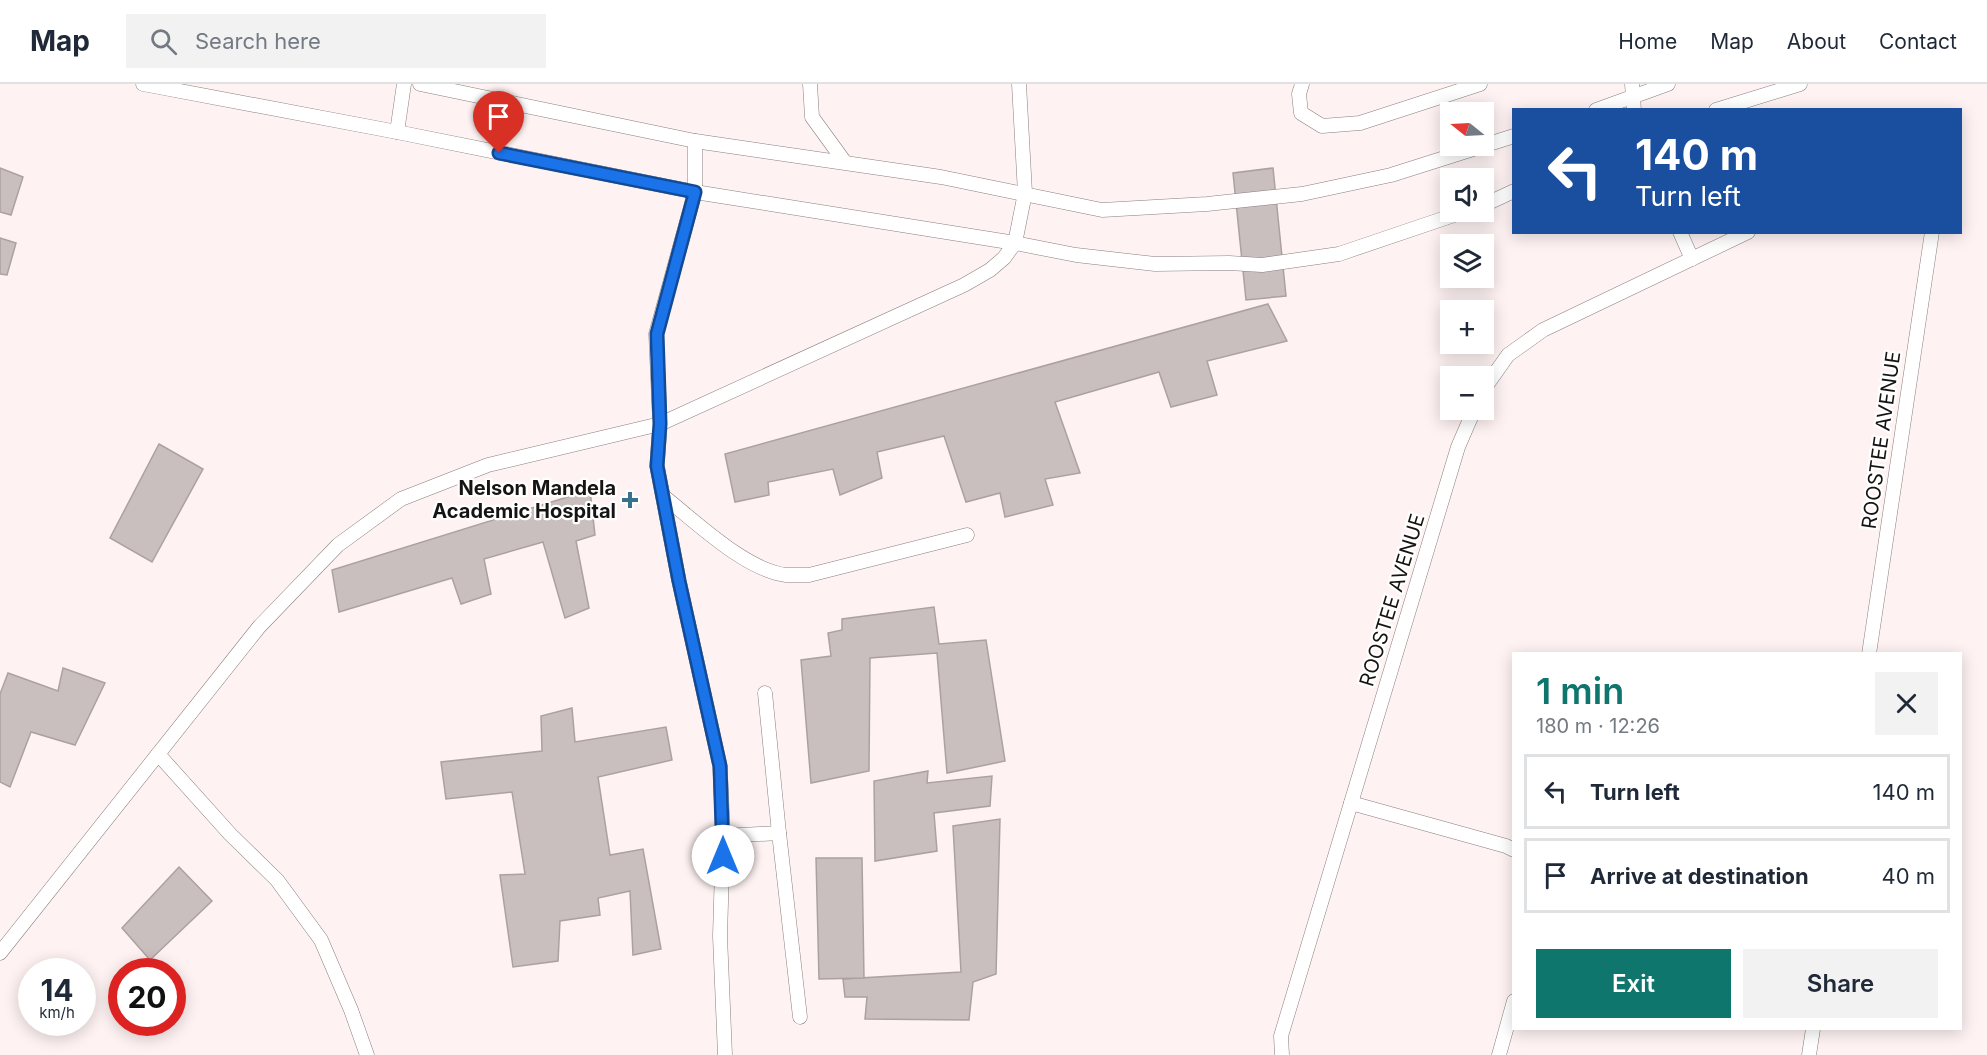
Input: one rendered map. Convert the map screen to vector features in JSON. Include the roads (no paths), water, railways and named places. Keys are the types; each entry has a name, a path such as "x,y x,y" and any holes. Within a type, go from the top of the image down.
{"lane":[{"path":"143,84 695,192 1015,243 1076,255 1155,264 1262,265 1339,254 1440,220"},
{"path":"397,132 404,84"},
{"path":"420,84 695,141 941,177 1102,210 1207,204 1302,194 1391,175 1512,137"},
{"path":"810,84 812,117 844,162"},
{"path":"0,953 259,627 338,545 401,499 488,465 660,424 964,285 997,264 1015,243 1025,194 1019,84"},
{"path":"1302,84 1299,94 1301,114 1322,126 1360,123 1480,84"},
{"path":"1446,84 1462,90"},
{"path":"1602,108 1668,84"},
{"path":"1722,108 1800,84"},
{"path":"695,141 695,192 657,334 660,424 657,466 720,766 723,836 720,936 725,1055"},
{"path":"1494,200 1512,192"},
{"path":"1681,234 1692,259"},
{"path":"1494,375 1508,355 1543,330 1744,234"},
{"name":"ROOSTEE AVENUE","path":"1869,652 1932,234"},
{"name":"ROOSTEE AVENUE","path":"1282,1055 1281,1036 1458,447 1470,420"},
{"path":"663,496 729,548 760,567 784,574 809,575 967,535"},
{"path":"765,693 800,1017"},
{"path":"158,754 230,834 277,880 321,940 351,1010 367,1055"},
{"path":"1351,803 1512,849"},
{"path":"723,836 779,833"},
{"path":"1499,1055 1512,1008"},
{"path":"1809,1055 1813,1030"}],"place":[{"name":"Nelson Mandela Academic Hospital","path":"630,500"}]}
